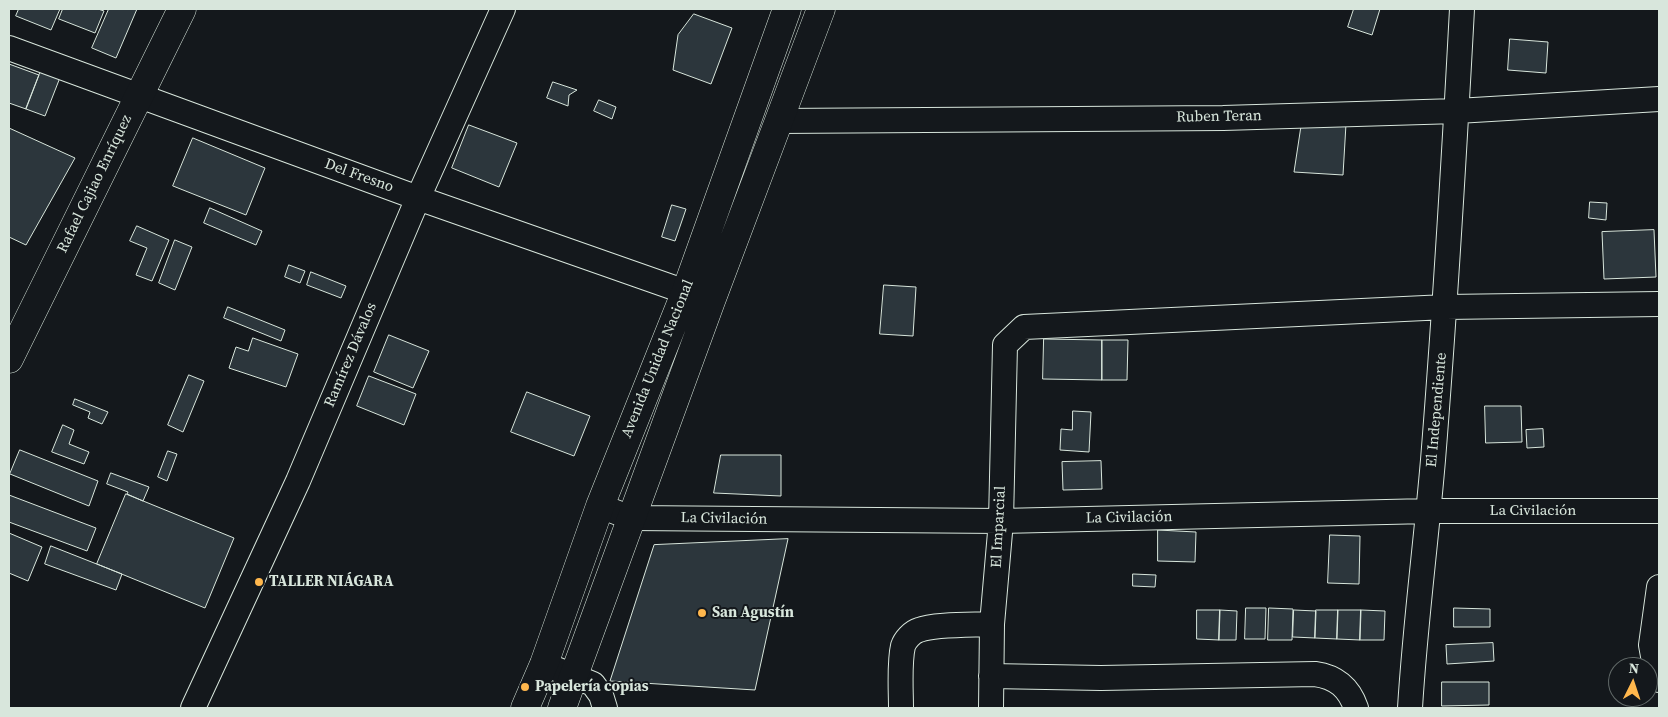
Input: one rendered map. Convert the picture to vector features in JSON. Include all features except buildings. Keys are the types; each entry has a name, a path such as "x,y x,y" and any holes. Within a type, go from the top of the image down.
{"main road":[{"name":"Rafael Cajiao Enríquez","path":"9,359 182,9"},
{"name":"Avenida Unidad Nacional","path":"525,708 544,664 600,506 686,291 788,9"},
{"name":"Avenida Unidad Nacional","path":"562,708 711,301 821,9"}],"street":[{"name":"Ramírez Dávalos","path":"195,704 298,481 418,198 503,9"},
{"name":"El Independiente","path":"1410,708 1446,307 1462,9"},
{"name":"Del Fresno","path":"9,48 418,198 711,301"},
{"name":"Ruben Teran","path":"778,121 1223,118 1457,111 1659,99"},
{"path":"1446,307 1659,304"},
{"name":"El Imparcial","path":"990,708 992,624 1001,521 1005,345 1024,327 1446,307"},
{"name":"La Civilación","path":"600,506 631,518 1001,521 1429,511 1659,511"},
{"path":"1659,587 1651,645 1659,680"},
{"path":"901,708 904,646 910,636 919,630 992,624"},
{"path":"544,664 593,684 601,695 605,708"},
{"path":"991,676 1101,678 1315,674 1326,676 1346,688 1356,708"}],"place":[{"name":"TALLER NIÁGARA","path":"259,582"},
{"name":"San Agustín","path":"702,613"},
{"name":"Papelería copias","path":"525,687"}]}
